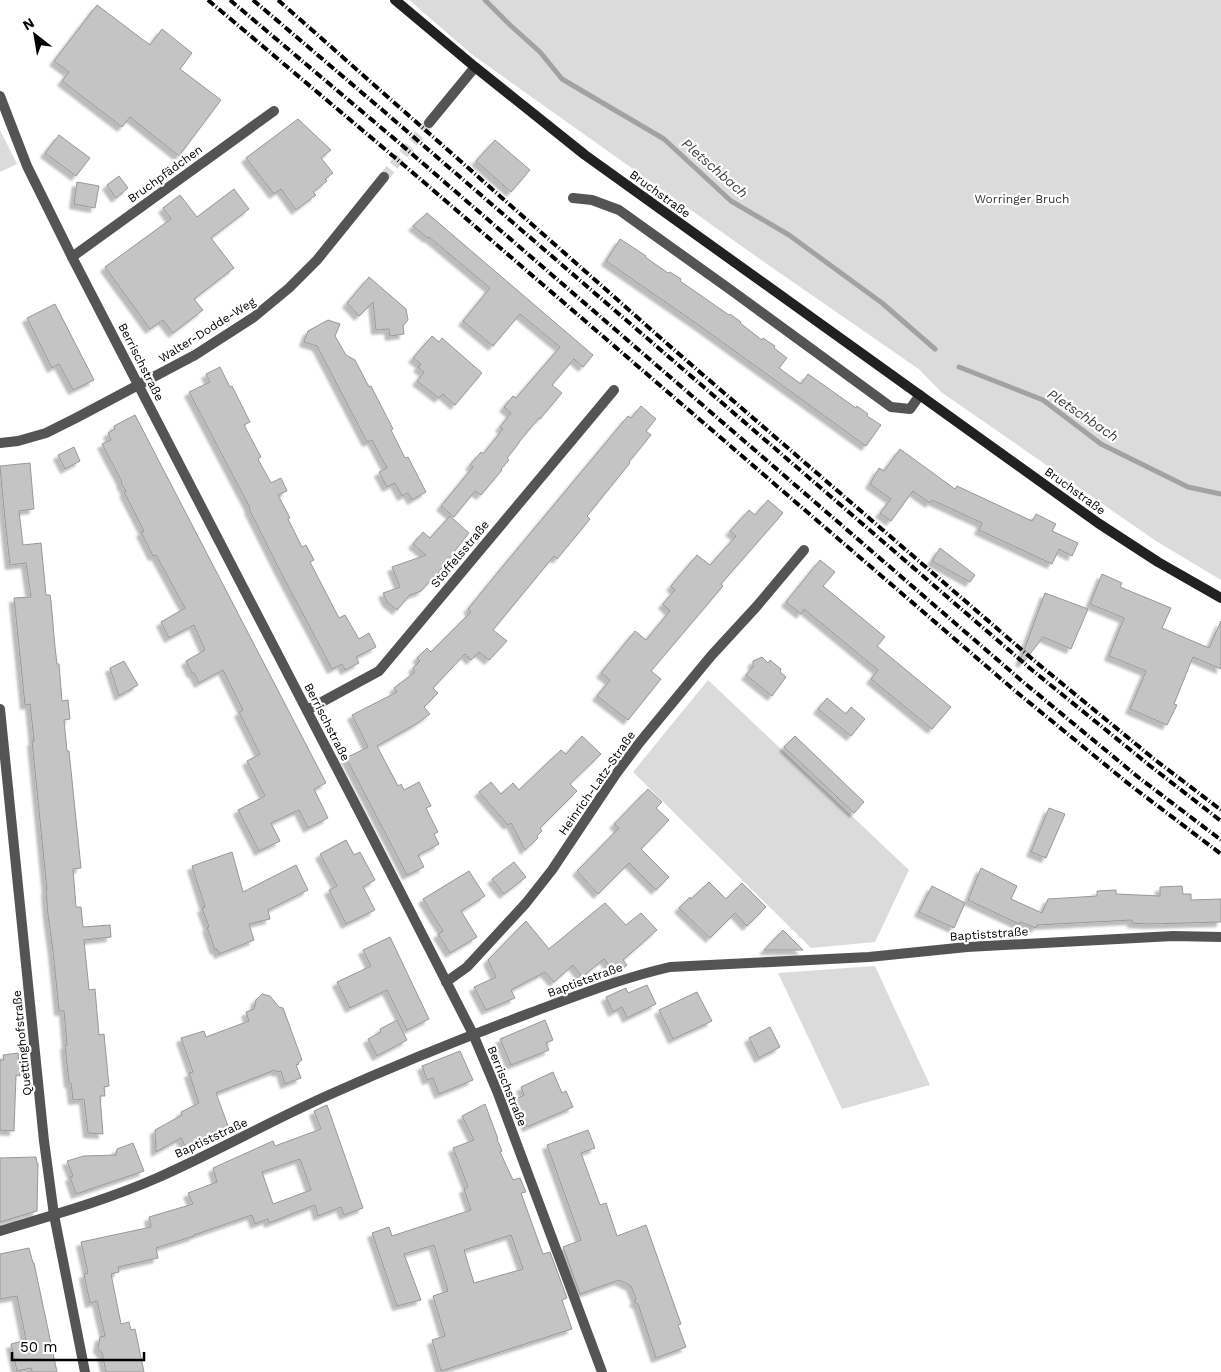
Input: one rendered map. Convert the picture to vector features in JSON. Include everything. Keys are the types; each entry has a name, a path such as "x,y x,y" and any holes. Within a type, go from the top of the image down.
{"main road":[{"name":"Bruchstraße","path":"394,0 585,156 1105,528 1158,562 1221,598"}],"street":[{"path":"429,124 475,67"},
{"name":"Berrischstraße","path":"0,96 27,166 72,257 473,1034 497,1091 602,1372"},
{"name":"Bruchpfädchen","path":"72,257 274,111"},
{"name":"Walter-Dodde-Weg","path":"0,443 18,441 46,433 139,386 202,350 254,317 290,288 317,260 384,177"},
{"path":"573,198 592,200 619,210 891,407 910,409 920,395"},
{"name":"Stoffelsstraße","path":"307,710 379,671 614,390"},
{"name":"Heinrich-Latz-Straße","path":"446,982 467,967 526,903 552,870 616,774 640,742 711,656 757,606 804,550"},
{"name":"Quettinghofstraße","path":"0,709 54,1215 85,1372"},
{"name":"Baptiststraße","path":"0,1230 54,1215 157,1178 330,1094 473,1034 642,973 670,967 869,957 967,947 1173,936 1221,937"}],"green space":[{"name":"Worringer Bruch","path":"409,0 1221,0 1221,580 1156,541 941,392 920,370 474,56"},
{"path":"0,130 17,164 0,172"},
{"path":"708,680 909,870 875,942 811,948 633,772"},
{"path":"875,966 930,1085 842,1109 778,973"}],"building":[{"path":"97,5 150,45 162,29 192,53 180,69 221,100 179,156 130,117 122,127 62,81 69,72 54,61"},
{"path":"298,119 331,150 321,158 333,173 325,179 327,181 313,192 316,195 296,210 281,189 274,194 246,158"},
{"path":"59,135 90,158 76,176 45,153"},
{"path":"495,140 530,170 511,192 476,161"},
{"path":"119,176 128,188 116,198 107,185"},
{"path":"77,182 99,186 95,208 74,204"},
{"path":"234,189 249,209 211,238 234,268 194,299 203,310 173,333 163,320 150,329 105,267 171,219 163,208 180,195 197,217"},
{"path":"427,213 593,355 583,367 574,359 552,385 562,393 519,442 507,458 509,460 502,470 481,495 475,491 454,517 441,506 473,467 470,465 481,452 483,454 503,429 500,427 511,413 504,407 513,396 516,398 560,347 520,314 493,346 463,321 490,288 413,226"},
{"path":"620,239 668,273 670,272 681,279 680,281 730,314 762,340 763,338 775,346 774,348 787,358 779,368 801,384 808,374 856,408 857,406 868,414 867,416 881,425 866,446 700,326 606,261"},
{"path":"369,277 406,309 408,320 403,326 404,334 390,336 389,329 376,330 373,302 359,316 347,303"},
{"path":"55,304 94,380 73,390 59,364 52,368 27,318"},
{"path":"328,320 340,324 335,336 346,355 355,360 369,387 371,386 393,429 391,430 405,458 408,457 426,492 412,500 408,493 402,496 395,483 387,487 379,472 387,468 372,440 367,442 317,346 304,342 308,331"},
{"path":"432,336 439,342 442,338 482,373 455,405 443,394 439,398 417,381 424,372 418,367 421,364 413,358"},
{"path":"220,367 250,422 244,425 261,457 258,459 271,483 281,478 287,491 278,495 302,547 306,545 314,560 310,562 339,618 345,615 359,639 369,633 376,647 356,657 359,663 345,670 342,664 332,669 189,392 210,382 206,374"},
{"path":"641,406 656,419 646,431 651,435 587,516 590,519 557,559 554,556 493,630 507,641 489,660 479,652 471,660 465,654 433,688 438,693 424,707 430,714 377,746 398,786 401,784 404,790 419,782 431,806 426,808 438,832 434,834 439,844 418,855 424,867 407,875 346,758 368,747 352,715 397,692 394,688 415,672 413,668 420,661 417,658 427,648 431,652 471,612 468,609 504,565 628,416 631,418"},
{"path":"135,415 326,783 314,789 328,818 308,828 299,810 271,823 280,841 259,851 238,810 265,796 247,761 260,754 239,712 243,710 223,670 199,683 194,673 192,673 186,661 205,650 194,625 169,638 161,622 185,608 156,555 153,556 141,532 144,531 124,492 126,491 122,482 102,444 111,440 108,433 115,429 114,426"},
{"path":"74,447 80,461 65,469 58,455"},
{"path":"900,449 955,489 957,486 1032,521 1036,514 1056,524 1052,531 1078,543 1072,556 1059,549 1052,564 979,530 982,523 932,500 930,503 913,491 891,521 880,513 891,499 870,484 879,468 884,471"},
{"path":"30,463 34,509 19,511 23,545 41,543 46,595 50,595 51,601 62,701 68,700 70,719 64,720 81,868 73,869 76,907 81,907 83,927 110,925 111,937 84,940 89,990 95,989 99,1035 104,1034 109,1086 104,1087 105,1096 100,1096 103,1134 88,1133 84,1099 73,1100 71,1083 69,1083 64,1011 59,1011 48,915 30,704 25,705 14,598 31,597 26,563 10,565 0,466"},
{"path":"768,500 783,513 721,584 723,586 651,671 661,679 628,720 597,696 610,680 601,673 635,631 646,640 670,611 663,604 675,590 671,586 697,555 710,565 736,536 730,531 749,510 755,515"},
{"path":"450,516 469,533 434,578 421,591 410,595 397,610 387,602 383,593 400,587 392,567 426,555 413,544 423,532 430,538"},
{"path":"940,548 975,575 970,582 932,561"},
{"path":"820,560 835,572 823,586 885,637 877,646 951,707 932,729 871,679 878,670 804,609 801,614 786,602"},
{"path":"1102,574 1122,583 1120,587 1171,608 1162,628 1209,648 1221,621 1221,669 1193,657 1174,704 1177,705 1167,725 1130,709 1146,671 1109,656 1124,618 1090,604"},
{"path":"1045,593 1088,609 1071,649 1043,637 1023,663 1020,661"},
{"path":"762,657 768,663 770,660 781,669 780,672 786,677 772,696 746,675 753,667 753,661"},
{"path":"124,661 138,685 119,696 110,668"},
{"path":"827,698 846,714 851,707 865,719 851,736 818,709"},
{"path":"582,736 601,754 570,784 577,791 540,828 542,831 537,836 538,838 525,850 511,823 508,825 479,792 491,782 501,794 513,783 519,790 561,750 566,754"},
{"path":"795,736 864,802 854,813 784,747"},
{"path":"648,789 662,802 656,808 669,820 641,849 669,877 656,890 629,863 598,894 577,871 619,828 614,824"},
{"path":"1049,808 1065,814 1046,858 1031,852"},
{"path":"346,840 354,855 360,852 375,880 363,887 375,910 346,924 329,890 337,886 320,854"},
{"path":"232,852 243,892 296,865 308,890 268,910 270,919 249,924 254,940 219,954 217,949 215,950 207,927 209,927 202,908 205,907 192,866"},
{"path":"514,862 526,877 504,894 492,879"},
{"path":"981,868 1017,886 1011,899 1042,913 1048,899 1097,896 1097,891 1116,890 1116,894 1160,896 1160,887 1182,886 1183,894 1191,894 1191,900 1221,899 1221,922 1149,924 1132,923 1132,920 1037,925 1036,928 1020,922 1019,924 968,900"},
{"path":"469,871 485,896 461,911 477,937 450,953 438,934 443,931 423,899"},
{"path":"709,882 726,899 742,883 766,907 747,926 735,913 710,938 679,908"},
{"path":"932,886 965,903 954,928 919,912"},
{"path":"605,903 626,925 641,913 657,930 623,960 627,965 616,974 604,959 582,977 573,965 554,982 545,972 511,990 515,998 486,1010 474,987 496,977 488,960 526,921 549,949"},
{"path":"783,930 803,950 764,950"},
{"path":"390,937 429,1019 407,1030 387,990 350,1008 337,982 371,966 363,950"},
{"path":"647,985 656,1004 627,1018 622,1007 613,1012 606,997 626,988 628,993"},
{"path":"697,992 712,1021 673,1039 659,1010"},
{"path":"262,994 270,996 279,1007 283,1008 302,1060 296,1065 301,1078 285,1084 281,1071 277,1072 275,1070 216,1093 228,1126 186,1148 181,1138 156,1152 155,1130 182,1115 181,1112 199,1103 189,1073 193,1072 181,1038 204,1031 206,1037 249,1021 246,1012 254,1009 256,1000"},
{"path":"397,1020 407,1040 377,1056 368,1039 381,1032 380,1029"},
{"path":"545,1020 553,1040 546,1043 549,1050 511,1065 500,1039"},
{"path":"770,1027 780,1047 759,1058 749,1038"},
{"path":"460,1051 473,1080 439,1094 433,1078 427,1080 422,1066"},
{"path":"18,1053 20,1076 16,1075 14,1131 0,1130 0,1060 4,1060 3,1055"},
{"path":"553,1072 562,1093 566,1091 573,1107 527,1127 516,1099 524,1095 521,1087"},
{"path":"485,1104 502,1151 500,1152 513,1180 520,1178 526,1192 521,1193 543,1254 550,1252 567,1298 562,1300 572,1329 441,1371 432,1340 445,1336 433,1296 448,1291 434,1245 404,1254 421,1300 397,1306 372,1233 389,1227 392,1236 471,1210 464,1189 468,1187 453,1148 474,1140 462,1116","holes":["511,1235 523,1269 474,1283 464,1250"]},
{"path":"327,1105 363,1208 344,1215 341,1207 318,1216 315,1205 269,1223 268,1219 255,1224 252,1215 156,1248 158,1258 118,1267 119,1272 111,1274 121,1324 129,1322 131,1330 135,1329 144,1372 106,1372 102,1353 98,1348 100,1337 105,1336 97,1301 90,1303 84,1274 88,1273 81,1242 151,1227 149,1217 193,1204 188,1193 217,1182 213,1168 273,1141 275,1146 321,1129 314,1111","holes":["300,1159 311,1190 273,1204 262,1172"]},
{"path":"588,1130 595,1148 581,1153 600,1205 606,1203 617,1236 646,1225 681,1324 678,1325 686,1347 656,1358 638,1304 634,1302 636,1299 631,1286 619,1280 580,1294 563,1247 581,1240 547,1145"},
{"path":"133,1143 144,1171 76,1194 70,1177 73,1176 67,1161 84,1156 116,1155 117,1149"},
{"path":"36,1157 38,1163 37,1211 0,1222 0,1158"},
{"path":"29,1248 34,1263 57,1372 32,1372 31,1368 17,1371 11,1344 26,1340 17,1296 0,1299 0,1254"}],"waterway":[{"name":"Pletschbach","path":"485,0 540,52 562,79 664,139 731,201 789,235 882,303 935,349"},
{"name":"Pletschbach","path":"959,367 1043,400 1101,444 1188,487 1221,494"}],"tunnel":[{"path":"384,177 429,123"}],"railway":[{"path":"208,0 412,172 1014,690 1130,785 1221,854"},
{"path":"230,0 397,141 1022,681 1138,777 1221,840"},
{"path":"253,0 1032,670 1221,821"},
{"path":"278,0 672,348 1037,663 1154,759 1221,810"}]}
